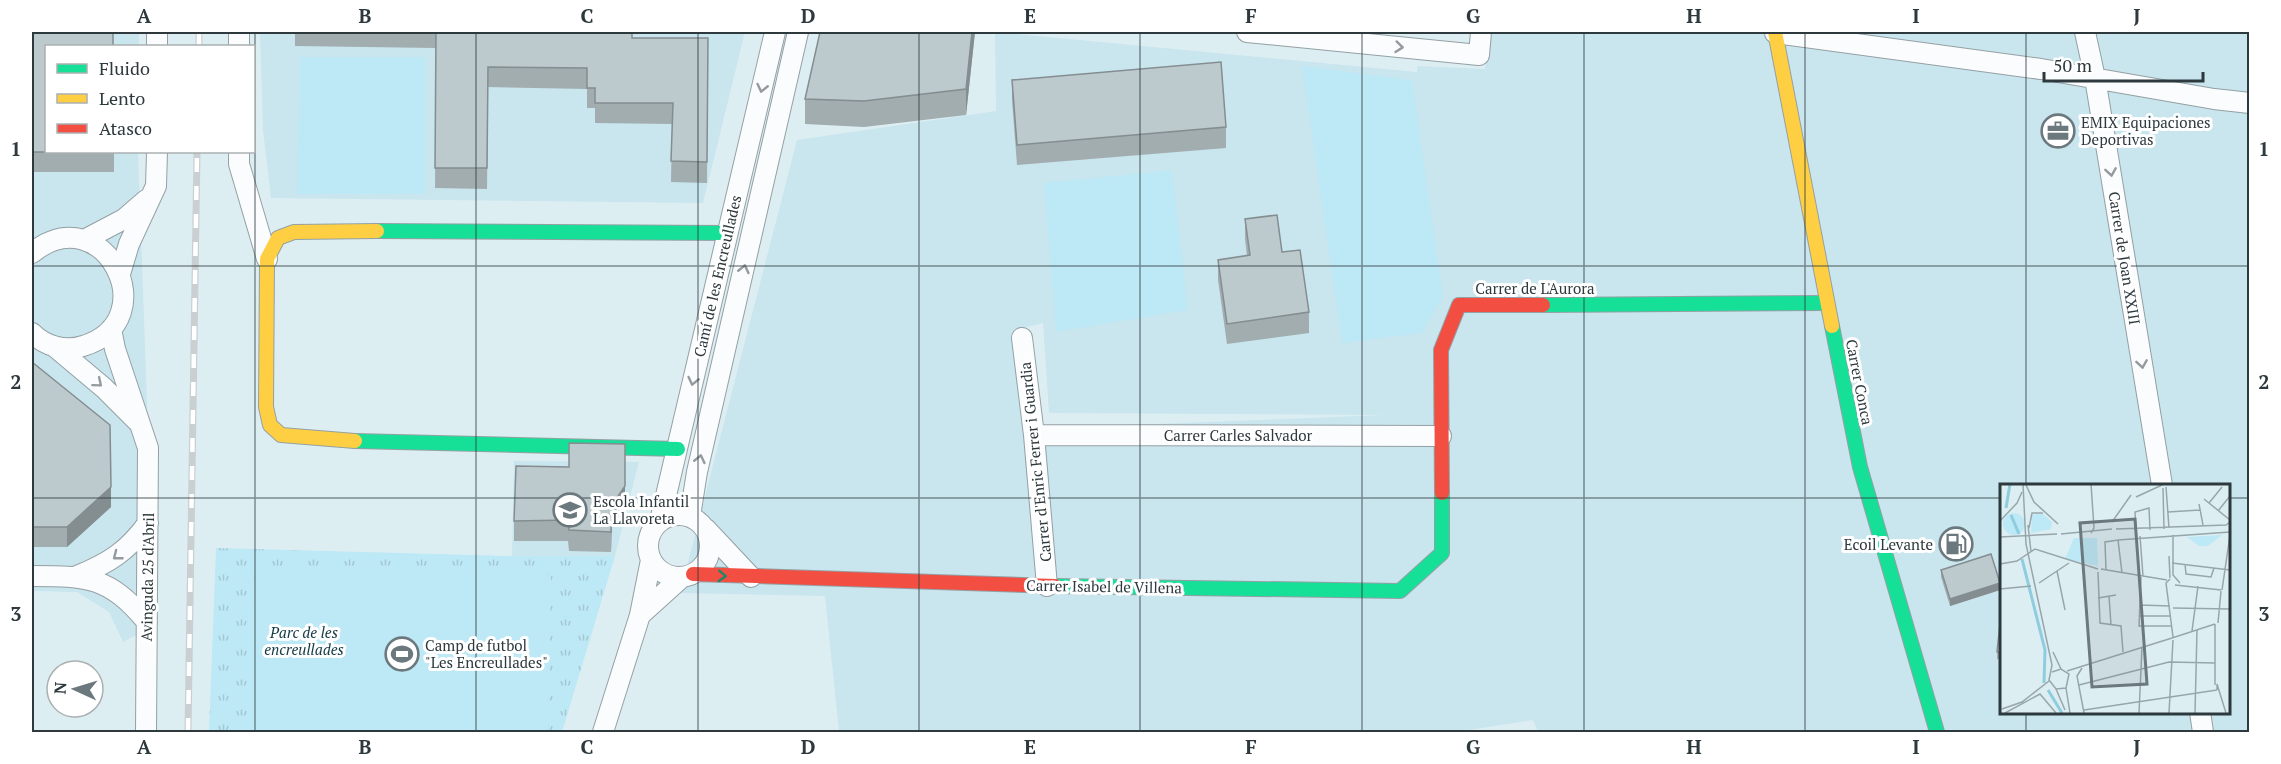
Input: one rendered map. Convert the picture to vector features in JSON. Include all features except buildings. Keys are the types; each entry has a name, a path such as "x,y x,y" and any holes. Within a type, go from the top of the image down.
{"street":[{"name":"Camí de les Encreullades","path":"660,520 775,32"},
{"name":"Camí de les Encreullades","path":"690,516 697,472 798,32"},
{"path":"1247,32 1341,36 1479,55 1481,32"},
{"path":"1775,32 2096,78 2214,99 2250,103"},
{"name":"Carrer Conca","path":"1775,32 1860,466 1937,732"},
{"name":"Carrer de Joan XXIII","path":"2085,32 2096,78 2162,484"},
{"path":"120,274 129,244 156,186 157,153"},
{"path":"239,153 239,164 267,259 266,407 270,425 281,435 359,441 678,448"},
{"path":"84,240 109,228 139,207 156,186"},
{"path":"267,259 273,242 285,233 301,230 727,233"},
{"path":"36,246 71,238 84,240 106,252 120,274 124,288 119,316 102,338 79,347 54,346"},
{"name":"Carrer de L'Aurora","path":"1442,554 1441,350 1459,305 1827,303"},
{"name":"Avinguda 25 d'Abril","path":"111,329 115,350 148,448 146,732"},
{"name":"Avinguda 25 d'Abril","path":"32,333 54,346 104,388 139,423"},
{"name":"Carrer d'Enric Ferrer i Guardia","path":"1022,338 1034,435 1047,586"},
{"name":"Carrer Carles Salvador","path":"1034,435 1441,436"},
{"path":"603,732 640,615 651,560 648,548 649,537 660,520 680,514 690,516 699,522 751,577"},
{"path":"77,576 110,562 136,539 148,523"},
{"path":"640,615 687,576 702,568 708,560 711,549 706,530"},
{"name":"Carrer Isabel de Villena","path":"687,576 1047,586 1400,591 1442,554"},
{"path":"651,560 663,574 687,576"},
{"path":"32,576 77,576 101,583 120,595 147,622"},
{"path":"2200,713 2203,732"}],"shaded area":[{"path":"32,32 139,32 139,45 45,45 45,153 138,153 155,625 123,642 109,612 77,592 32,591"},
{"path":"260,32 745,32 703,203 271,198 263,130"},
{"path":"995,32 1417,72 1417,66 1485,69 1488,32 2249,32 2249,732 1538,732 1533,720 1456,732 839,732 825,596 680,593 797,140 996,111","holes":["1043,323 1049,413 1385,415 1027,429 1014,330"]},
{"name":"Escola Infantil La Llavoreta","path":"514,461 639,462 615,556 512,556"}],"green space":[{"path":"300,57 425,57 425,194 297,194"},
{"path":"1302,66 1412,80 1443,297 1422,333 1342,343"},
{"path":"1172,170 1188,310 1056,332 1044,183"},
{"name":"Camp de futbol \"Les Encreullades\"","path":"216,548 512,556 615,556 562,732 209,732"},
{"name":"Camp de futbol \"Les Encreullades\"","path":"255,571 551,575 548,732 253,732"}],"railway":[{"path":"199,32 199,45"},
{"path":"188,732 197,153"}],"traffic: fast":[{"path":"377,231 727,233"},
{"path":"1543,305 1827,303"},
{"path":"1832,326 1860,467 1937,732"},
{"path":"355,441 678,449"},
{"path":"1055,586 1400,591 1442,553 1442,493"}],"traffic: slow":[{"path":"1775,32 1832,326"},
{"path":"355,441 281,435 270,425 266,407 267,259 278,238 294,232 377,231"}],"traffic: jam":[{"path":"1442,493 1441,350 1459,305 1543,305"},
{"path":"693,574 1055,586"}],"place":[{"name":"EMIX Equipaciones Deportivas","path":"2058,131"},
{"name":"Escola Infantil La Llavoreta","path":"570,510"},
{"name":"Ecoil Levante","path":"1956,544"},
{"name":"Camp de futbol \"Les Encreullades\"","path":"402,654"}],"park label":[{"name":"Parc de les encreullades","path":"304,640"}]}
